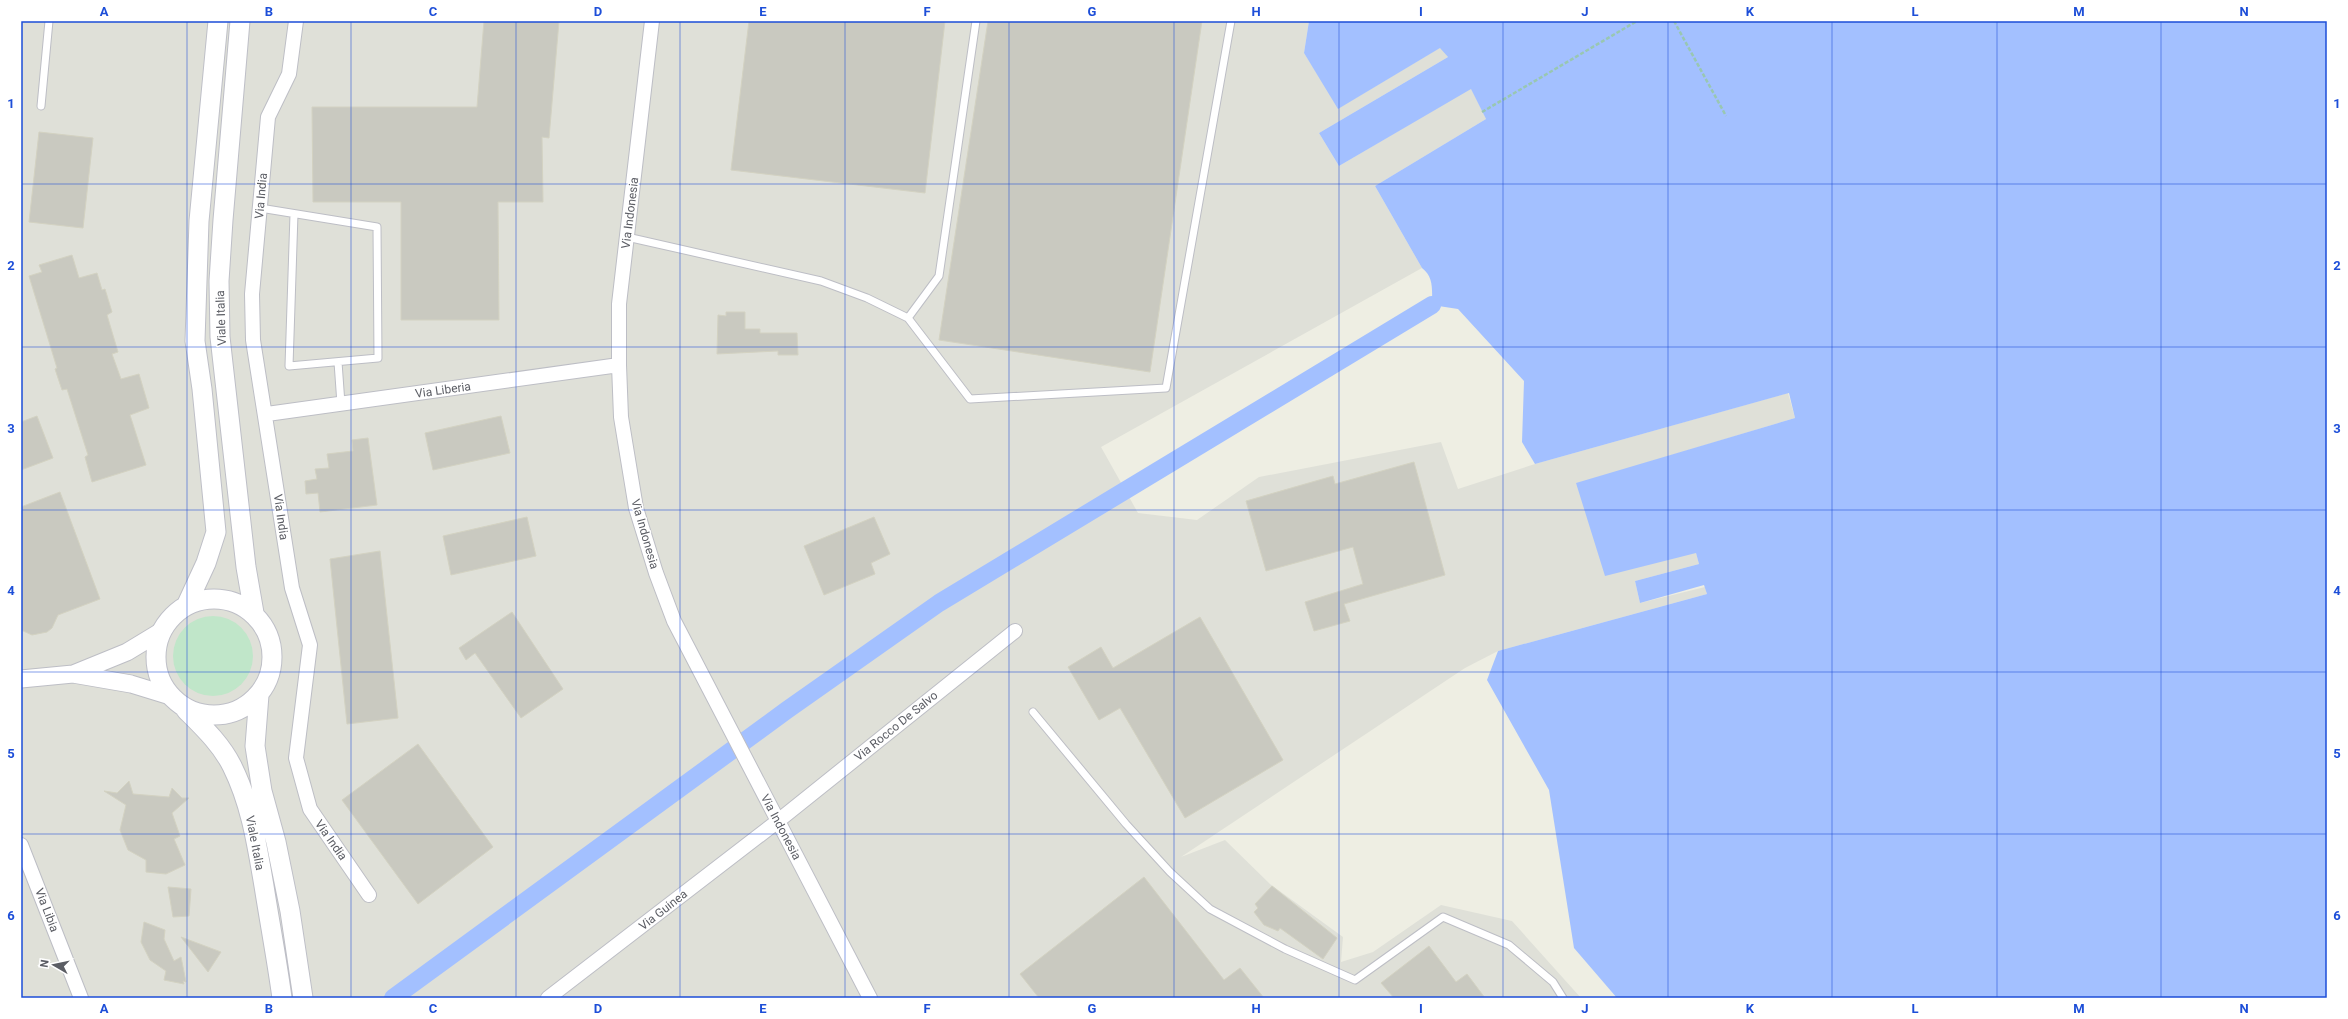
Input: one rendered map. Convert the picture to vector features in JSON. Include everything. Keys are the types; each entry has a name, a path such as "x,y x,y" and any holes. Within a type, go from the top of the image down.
{"main road":[{"name":"Viale Italia","path":"187,604 206,563 216,532 195,341 199,221 218,21"},
{"name":"Viale Italia","path":"240,21 223,220 220,282 220,337 246,567 254,613"},
{"path":"209,598 234,601 254,613 266,630 272,650 270,674 259,695 242,708 226,714 203,715 177,702 157,673 155,651 160,632 171,616 187,604 209,598"},
{"name":"Viale Italia","path":"259,695 255,746 262,791 276,842 290,911 302,998"},
{"name":"Viale Italia","path":"177,702 207,731 222,749 232,765 244,794 255,830 282,998"}],"street":[{"name":"Via India","path":"296,21 289,74 268,117 252,294 257,366 267,414 292,588 310,645 296,758 310,809 369,895"},
{"name":"Via Indonesia","path":"652,21 619,304 618,365 621,417 636,508 656,573 674,621 726,724 870,998"},
{"name":"Via Liberia","path":"267,414 618,365"},
{"name":"Via Rocco De Salvo","path":"778,821 1014,631"},
{"path":"73,674 127,652 160,632"},
{"path":"21,679 73,674 131,684 177,702"},
{"name":"Via Guinea","path":"548,998 778,821"},
{"name":"Via Libia","path":"21,845 81,998"}],"lane":[{"path":"41,106 49,21"},
{"path":"908,318 939,276 976,21"},
{"path":"627,237 821,281 867,298 908,318 970,398 1166,388 1231,21"},
{"path":"260,208 377,227 378,358 289,366 294,214"},
{"path":"338,362 341,404"},
{"path":"1033,712 1126,824 1170,872 1210,909 1217,913 1285,949 1355,980 1443,917 1509,945 1553,982 1563,998"}],"path":[{"path":"1482,112 1637,21"},
{"path":"1674,21 1726,116"}],"shaded area":[{"path":"21,21 1309,21 1304,53 1339,108 1441,47 1448,57 1319,133 1339,166 1471,88 1486,119 1375,186 1422,268 1101,447 1138,513 1197,520 1259,477 1441,442 1458,489 1535,464 1788,393 1795,418 1576,484 1696,553 1699,564 1635,581 1640,603 1705,587 1707,594 1498,651 1465,668 1181,857 1225,840 1270,884 1343,937 1341,962 1373,952 1441,905 1512,921 1581,998 21,998"}],"green space":[{"path":"213,616 228,619 241,628 250,641 253,656 250,671 241,684 228,693 213,696 198,693 185,684 176,671 173,656 176,641 185,628 198,619"}],"water":[{"path":"1309,21 2327,21 2327,998 1617,998 1574,948 1549,790 1487,680 1498,651 1707,594 1704,585 1640,603 1635,581 1699,564 1696,553 1605,576 1576,483 1795,418 1789,393 1535,464 1522,442 1524,381 1458,309 1432,305 1432,284 1429,275 1422,268 1375,186 1486,119 1471,89 1339,166 1319,133 1448,57 1440,48 1338,109 1304,53"}],"building":[{"path":"484,21 559,21 549,138 542,137 543,202 498,202 499,320 401,320 401,202 313,202 312,107 477,107"},
{"path":"749,21 945,21 925,193 731,170"},
{"path":"988,21 1202,21 1150,372 939,340"},
{"path":"39,132 93,138 83,228 29,222"},
{"path":"72,255 79,278 97,273 102,290 105,289 112,312 107,315 118,352 112,354 121,379 139,374 149,408 130,415 146,465 92,482 85,457 88,455 67,389 62,390 55,369 57,368 29,276 42,272 39,265"},
{"path":"726,312 745,312 745,329 760,329 760,333 797,333 798,355 778,355 778,351 717,354 718,315 726,316"},
{"path":"37,416 53,458 21,470 21,422"},
{"path":"501,416 510,453 433,470 425,433"},
{"path":"368,438 377,505 320,512 318,493 306,494 305,481 317,479 315,469 329,468 327,454 353,451 352,440"},
{"path":"1414,462 1445,575 1344,604 1350,621 1314,631 1305,602 1363,584 1353,547 1266,571 1246,501 1333,476 1335,484"},
{"path":"60,492 100,599 58,615 52,628 47,632 32,635 21,630 21,507"},
{"path":"527,517 536,556 451,575 443,536"},
{"path":"874,517 890,554 871,563 875,574 824,595 804,546"},
{"path":"380,551 398,718 347,724 330,559"},
{"path":"512,612 563,689 521,718 475,653 466,660 459,648"},
{"path":"1200,617 1283,760 1185,818 1120,708 1099,720 1068,667 1101,647 1113,668"},
{"path":"418,744 493,847 418,904 342,800"},
{"path":"129,781 133,794 169,797 172,788 182,798 189,798 172,813 180,836 174,839 185,865 166,874 146,872 146,860 128,850 120,830 126,805 104,791 117,793"},
{"path":"1144,877 1224,980 1240,968 1264,998 1039,998 1020,974"},
{"path":"1272,886 1337,938 1323,959 1280,928 1278,931 1264,925 1254,912 1258,908 1255,904"},
{"path":"168,887 191,889 189,916 173,917"},
{"path":"144,922 165,930 164,939 174,961 181,957 186,982 183,981 184,984 164,980 166,971 150,960 141,942"},
{"path":"181,937 221,952 208,972"},
{"path":"1429,946 1456,982 1467,974 1485,998 1394,998 1381,983"}],"waterway":[{"path":"393,998 787,710 939,603 1432,305"}]}
